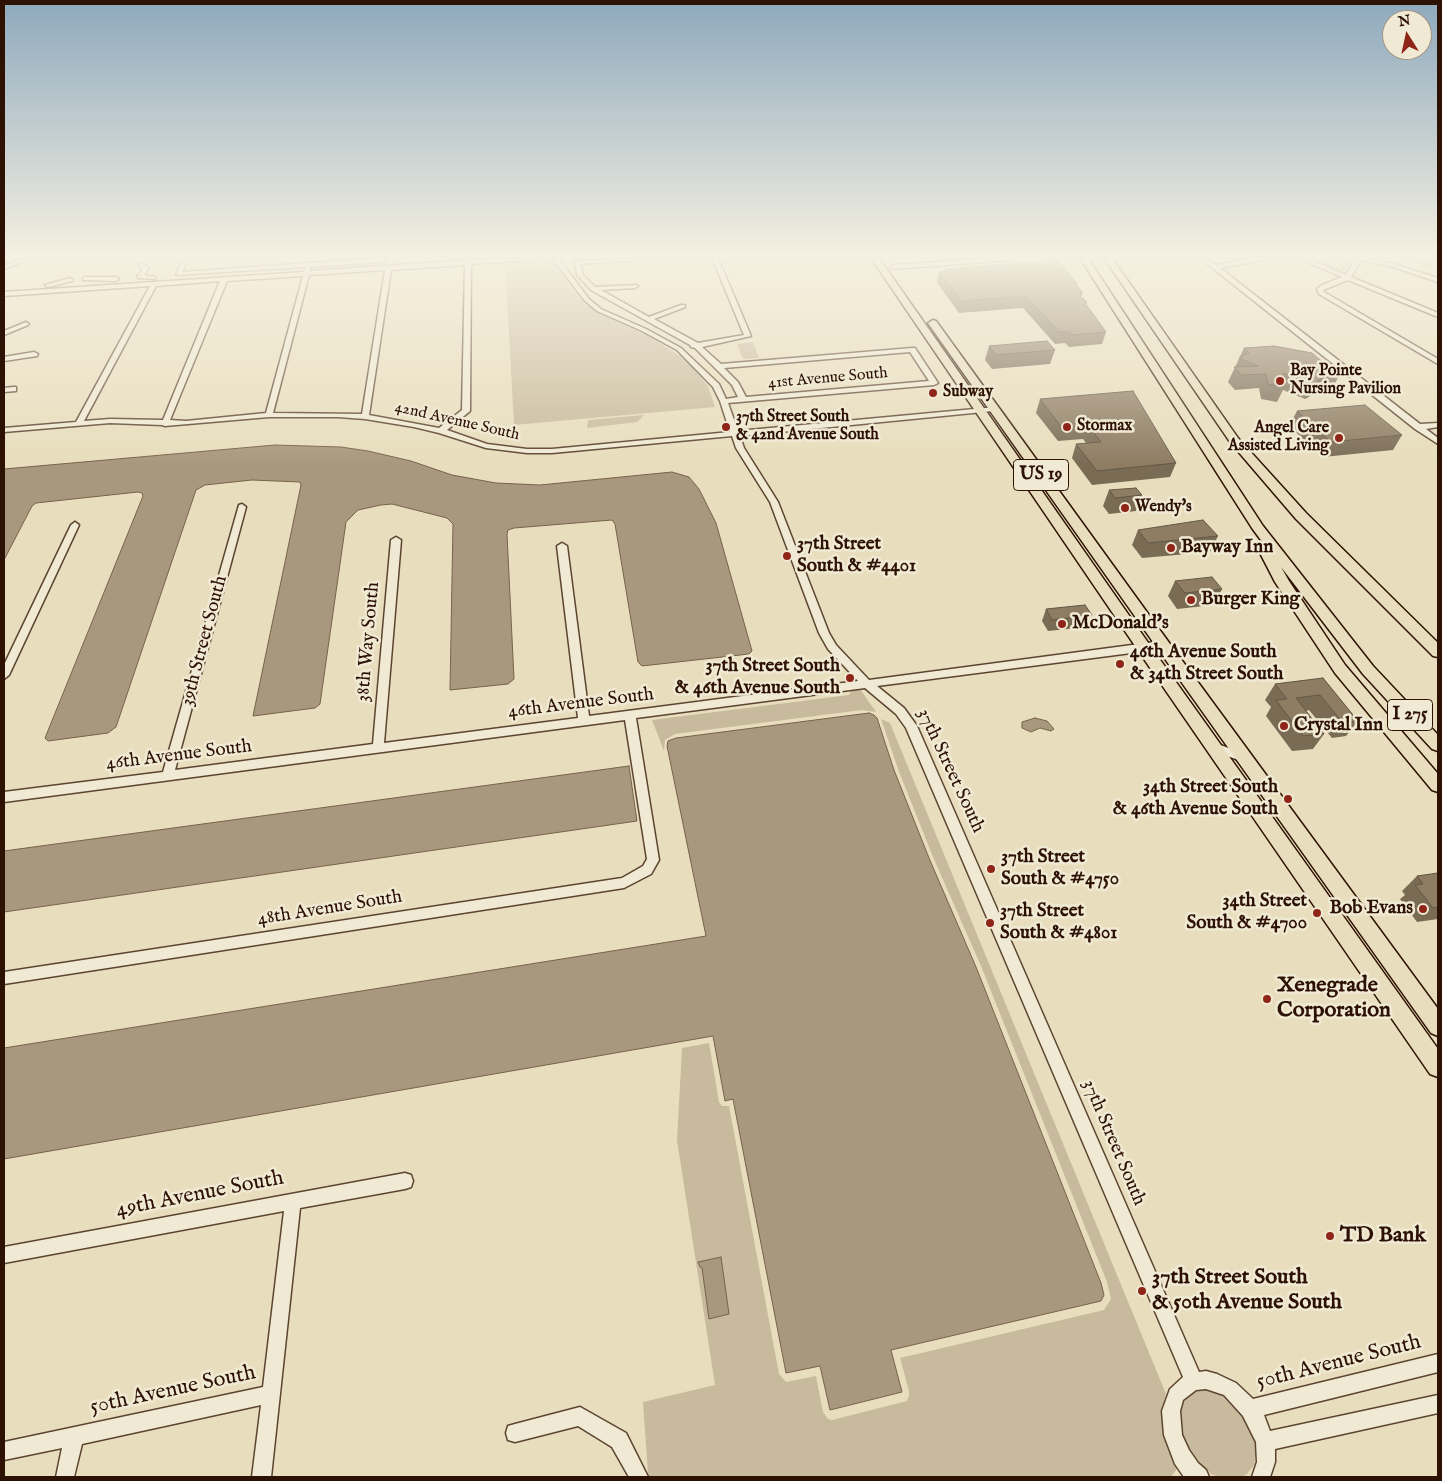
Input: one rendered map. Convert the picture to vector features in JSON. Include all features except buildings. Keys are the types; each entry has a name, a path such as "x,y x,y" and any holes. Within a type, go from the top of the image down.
{"highway":[{"name":"US 19","path":"922,327 1212,746 1438,1067"},
{"name":"US 19","path":"936,327 1162,646 1437,1025"},
{"name":"I 275","path":"1129,327 1239,498 1287,566 1368,670 1438,745"},
{"path":"1156,327 1234,440 1302,516 1438,652"},
{"path":"1037,494 1051,502 1059,510 1066,512"},
{"path":"1239,498 1282,582 1340,669 1437,784"},
{"path":"1051,514 1062,516 1070,526 1083,534"},
{"path":"1362,575 1389,594 1438,638"}],"street":[{"path":"4,333 18,327"},
{"path":"79,423 131,327"},
{"path":"165,424 205,327"},
{"path":"269,415 293,327"},
{"path":"365,417 379,327"},
{"path":"441,431 466,411 467,327"},
{"name":"37th Street South","path":"638,327 679,349 716,386 724,401 735,434 747,461 774,502 824,633 832,647 867,684 900,712 917,737 1194,1382"},
{"path":"664,327 696,345 735,384 743,399"},
{"path":"679,349 748,336 744,327"},
{"path":"1291,327 1438,442"},
{"path":"1379,327 1438,362"},
{"name":"41st Avenue South","path":"719,366 912,350 934,383 724,401"},
{"path":"4,359 34,354"},
{"path":"4,390 13,389"},
{"name":"42nd Avenue South","path":"4,430 79,423 140,421 165,424 269,415 304,414 365,417 441,431 486,446 527,451 735,434 993,409"},
{"path":"1418,427 1438,425"},
{"name":"39th Street South","path":"168,775 242,508"},
{"path":"4,675 75,525"},
{"name":"38th Way South","path":"378,748 396,540"},
{"path":"562,546 584,721"},
{"name":"46th Avenue South","path":"4,797 1162,646"},
{"name":"48th Avenue South","path":"4,978 624,883 647,870 653,860 630,715"},
{"path":"1212,746 1244,758"},
{"path":"1412,1028 1437,1025"},
{"name":"49th Avenue South","path":"4,1255 405,1181"},
{"path":"271,1394 293,1201"},
{"name":"50th Avenue South","path":"1250,1409 1438,1363"},
{"path":"1192,1475 1173,1435 1171,1410 1176,1395 1185,1386 1206,1380 1230,1389 1250,1409 1258,1423 1265,1442 1266,1462 1261,1477"},
{"name":"50th Avenue South","path":"4,1451 271,1394 262,1477"},
{"path":"1265,1442 1438,1404"},
{"path":"515,1433 580,1416 620,1440 639,1477"},
{"path":"66,1477 74,1436"}],"shaded area":[{"path":"509,327 629,327 650,337 680,356 693,368 708,386 715,407 514,425"},
{"path":"753,342 759,358 743,359 737,344"},
{"path":"644,415 637,422 587,428 588,420"},
{"path":"275,445 341,447 368,451 411,461 452,475 496,483 540,485 672,472 689,477 699,489 716,523 752,651 749,654 642,666 638,662 615,524 612,520 514,528 508,530 507,534 514,679 508,684 450,690 453,524 447,518 392,504 381,505 358,510 346,522 320,704 315,708 253,716 301,485 300,482 252,480 205,485 196,490 116,727 108,733 48,741 45,738 143,496 142,493 138,492 36,503 32,506 4,560 4,469"},
{"path":"860,689 876,712 862,710 675,734 665,740 664,751 652,720 849,695 852,690"},
{"path":"869,713 877,718 894,770 929,858 976,967 1101,1283 1104,1295 1101,1301 891,1350 902,1392 830,1410 820,1366 786,1373 733,1099 725,1101 713,1036 4,1159 4,1048 706,936 667,746 668,741 676,738"},
{"path":"1035,718 1047,721 1054,729 1051,731 1040,728 1031,732 1022,728 1022,722"},
{"path":"881,719 890,723 1166,1394 1162,1407 1164,1432 1179,1466 1171,1477 650,1477 648,1473 643,1402 715,1385 677,1140 682,1048 709,1043 719,1102 722,1106 729,1106 779,1374 786,1382 816,1376 823,1412 828,1419 832,1420 907,1401 909,1391 900,1358 1104,1310 1111,1299 1107,1282 981,966 933,857 898,769"},
{"path":"629,766 637,821 4,912 4,851"},
{"path":"721,1257 729,1314 709,1319 702,1268 698,1262"},
{"path":"1198,1389 1209,1389 1221,1393 1233,1400 1243,1411 1256,1439 1254,1465 1247,1474 1241,1477 1219,1477 1211,1474 1198,1463 1187,1449 1181,1434 1179,1418 1181,1405 1188,1395"}],"place":[{"name":"Bay Pointe Nursing Pavilion","path":"1280,381"},
{"name":"Subway","path":"933,393"},
{"name":"37th Street South & 42nd Avenue South","path":"726,427"},
{"name":"Stormax","path":"1067,427"},
{"name":"Angel Care Assisted Living","path":"1339,438"},
{"name":"Wendy's","path":"1125,508"},
{"name":"Bayway Inn","path":"1171,548"},
{"name":"37th Street South & #4401","path":"787,556"},
{"name":"Burger King","path":"1191,600"},
{"name":"McDonald's","path":"1062,624"},
{"name":"46th Avenue South & 34th Street South","path":"1120,664"},
{"name":"37th Street South & 46th Avenue South","path":"850,678"},
{"name":"Crystal Inn","path":"1284,726"},
{"name":"34th Street South & 46th Avenue South","path":"1288,799"},
{"name":"37th Street South & #4750","path":"991,869"},
{"name":"Bob Evans","path":"1423,909"},
{"name":"34th Street South & #4700","path":"1317,913"},
{"name":"37th Street South & #4801","path":"990,923"},
{"name":"Xenegrade Corporation","path":"1267,999"},
{"name":"TD Bank","path":"1330,1236"},
{"name":"37th Street South & 50th Avenue South","path":"1142,1291"}]}
